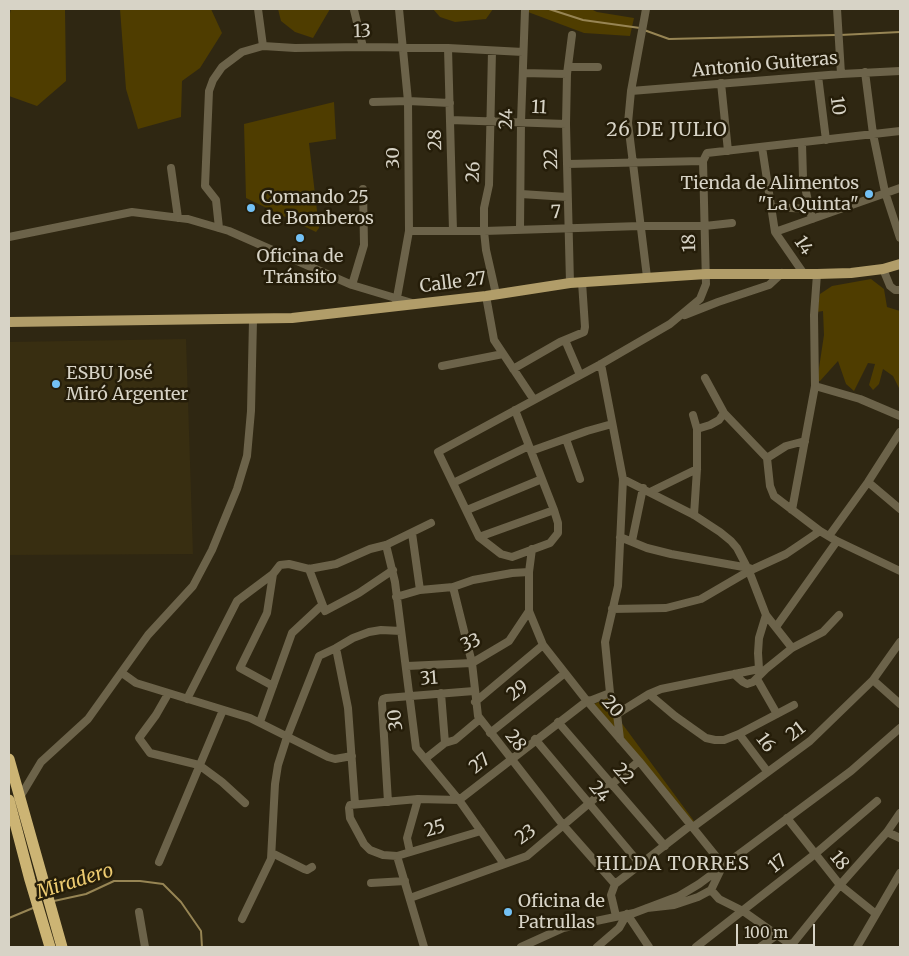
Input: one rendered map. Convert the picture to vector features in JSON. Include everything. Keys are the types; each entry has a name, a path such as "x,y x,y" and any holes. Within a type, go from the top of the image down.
{"highway":[{"path":"9,760 14,799 12,828 50,947"},
{"path":"14,799 42,877 62,947"}],"main road":[{"name":"Calle 27","path":"9,322 292,318 396,303 419,304 491,295 570,283 706,274 817,274 883,269 900,264"}],"street":[{"path":"258,9 263,46"},
{"name":"30","path":"396,303 408,231 408,100 399,9"},
{"path":"646,9 631,91 628,124 631,162 647,277"},
{"path":"837,9 841,74"},
{"path":"354,10 364,47"},
{"name":"24","path":"520,229 524,10"},
{"name":"22","path":"570,283 566,124 568,70 572,35"},
{"name":"13","path":"219,228 216,200 205,186 209,91 212,80 222,67 242,52 263,46 294,48 448,48 523,52"},
{"name":"28","path":"448,48 453,232"},
{"name":"26","path":"492,51 489,185 484,208 484,231 494,340 534,400"},
{"path":"524,73 598,67"},
{"path":"865,72 873,134 885,192 900,238"},
{"name":"Antonio Guiteras","path":"631,91 865,72 900,72"},
{"name":"10","path":"818,76 826,140"},
{"path":"722,83 728,151 900,131"},
{"path":"373,102 408,100 450,103"},
{"name":"11","path":"450,120 566,124"},
{"path":"802,143 803,178 812,220"},
{"name":"14","path":"762,147 775,232 804,274"},
{"name":"18","path":"676,319 700,299 704,290 706,274 703,161 707,153 728,151"},
{"path":"567,164 703,161"},
{"path":"170,168 178,218"},
{"path":"775,232 900,188"},
{"path":"352,285 364,245 363,189"},
{"path":"521,194 567,197"},
{"path":"772,207 810,210"},
{"path":"9,236 132,212 188,219 219,228 396,303"},
{"name":"7","path":"408,231 453,232 568,227 705,226 732,222"},
{"path":"883,269 890,286 895,290 900,290"},
{"path":"515,410 554,510 558,523 558,533 550,543 512,557 501,554 479,537 438,452 515,410 601,364 651,336 676,319 718,302 770,285 782,273"},
{"path":"792,510 815,386 814,315 817,274"},
{"path":"513,369 565,340 584,332 582,282"},
{"path":"14,799 41,762 88,719 122,674 148,635 193,586 212,550 247,456 251,411 252,320"},
{"path":"565,340 580,375"},
{"path":"442,366 503,354"},
{"path":"601,364 623,479 618,586 605,642 610,693 617,714 620,739"},
{"path":"705,378 724,413 767,458 771,491 820,531 900,571"},
{"path":"815,386 860,399 900,416"},
{"path":"697,428 710,425 719,420 724,413"},
{"path":"693,415 697,428 694,515"},
{"path":"453,483 530,448 612,424"},
{"path":"829,536 868,482 900,432"},
{"path":"566,439 580,480"},
{"path":"767,458 786,446 806,441"},
{"path":"646,490 697,469"},
{"path":"466,510 542,479"},
{"path":"623,479 694,515 731,541 750,569 766,615 792,648"},
{"path":"868,482 900,509"},
{"path":"632,541 646,490"},
{"path":"479,537 554,510"},
{"path":"187,699 237,601 273,574 280,565 289,564 308,569 336,564 370,549 386,545 432,523"},
{"path":"612,609 666,608 701,599 750,569 786,554 820,531"},
{"path":"412,533 420,590"},
{"path":"620,537 647,548 671,554 750,569"},
{"path":"776,627 838,541"},
{"name":"30","path":"386,545 393,570 416,748 459,800 504,864"},
{"name":"20","path":"532,549 529,611 543,645 723,865"},
{"path":"308,569 325,611 359,593 393,570"},
{"path":"396,597 420,590 453,587 473,580 512,573 530,572"},
{"path":"273,574 267,613 240,668 273,686"},
{"name":"28","path":"453,587 472,663 478,716 563,825 615,884"},
{"path":"260,722 292,633 322,605"},
{"name":"33","path":"406,666 472,663 509,641 529,611"},
{"path":"766,615 759,638 759,674 777,714"},
{"path":"734,674 747,684 753,682 759,674 792,648 823,632 839,615"},
{"path":"242,919 271,860 275,784 278,765 319,656 353,638 370,632 381,630 400,631"},
{"name":"21","path":"615,884 810,741 873,680 900,642"},
{"path":"475,702 543,645"},
{"path":"336,648 348,708 352,756 353,805 348,811 350,818 364,844 376,853 397,856 424,947"},
{"name":"29","path":"490,733 565,673"},
{"path":"122,674 136,683 260,722 331,758 352,756"},
{"path":"617,714 649,694 661,689 734,674 759,674"},
{"path":"873,680 900,704"},
{"name":"31","path":"388,802 382,703 386,698 474,691"},
{"path":"441,693 445,743"},
{"name":"27","path":"459,800 535,739 587,701 610,693"},
{"path":"168,694 140,738 150,753 199,765 222,782 245,803"},
{"path":"649,694 706,738 724,740 794,705"},
{"path":"159,862 224,710"},
{"path":"424,759 445,743 455,740 480,719"},
{"name":"22","path":"558,722 665,846"},
{"path":"521,947 563,928 627,914 678,896 699,884 899,733"},
{"name":"16","path":"739,734 767,771"},
{"name":"24","path":"535,739 640,864"},
{"name":"23","path":"410,898 527,856 639,761"},
{"path":"353,805 418,799 459,800"},
{"path":"410,852 407,838 418,799"},
{"name":"17","path":"696,947 815,854 877,801"},
{"path":"711,890 719,898 792,946 840,885 887,832 900,813"},
{"name":"18","path":"787,818 840,885 876,914"},
{"name":"25","path":"397,856 481,832"},
{"path":"887,832 900,838"},
{"path":"272,853 304,869 307,870 312,867"},
{"path":"647,908 674,905 698,897 711,890 723,865"},
{"path":"856,947 900,873"},
{"path":"371,883 405,881"},
{"path":"615,884 611,895 616,916"},
{"path":"139,912 146,947"},
{"path":"598,947 619,928 627,914"},
{"path":"627,914 648,947"},
{"path":"760,947 777,935"}],"shaded area":[{"path":"11,9 65,9 66,81 37,106 9,96 9,18"},
{"path":"120,9 211,9 222,33 200,68 182,81 181,117 138,129 126,89"},
{"path":"278,9 330,9 313,38 295,32 281,21"},
{"path":"433,9 493,9 486,19 455,22 440,17"},
{"path":"520,9 591,9 597,12 634,18 630,36 584,33"},
{"path":"334,102 336,139 309,143 319,228 316,232 246,198 244,124"},
{"path":"871,279 884,289 887,307 900,311 900,390 893,376 883,369 879,384 873,390 869,385 875,364 868,363 854,391 846,384 838,361 820,381 817,381 824,335 823,311 817,312 820,294 832,286"},
{"path":"186,339 193,554 9,555 9,342"},
{"path":"608,698 615,714 694,821 692,823 594,704"}],"waterway":[{"path":"549,9 583,20 640,28"},
{"path":"644,30 669,39 835,35"},
{"path":"840,35 900,32"},
{"name":"Miradero","path":"54,901 86,894 114,881 140,881 163,884 181,902 201,931 202,947"},
{"name":"Miradero","path":"9,918 33,908"}],"place":[{"name":"Tienda de Alimentos \"La Quinta\"","path":"869,194"},
{"name":"Comando 25 de Bomberos","path":"251,208"},
{"name":"Oficina de Tránsito","path":"300,238"},
{"name":"ESBU José Miró Argenter","path":"56,384"},
{"name":"Oficina de Patrullas","path":"508,912"}],"district":[{"name":"26 DE JULIO","path":"667,131"},
{"name":"HILDA TORRES","path":"673,865"}]}
